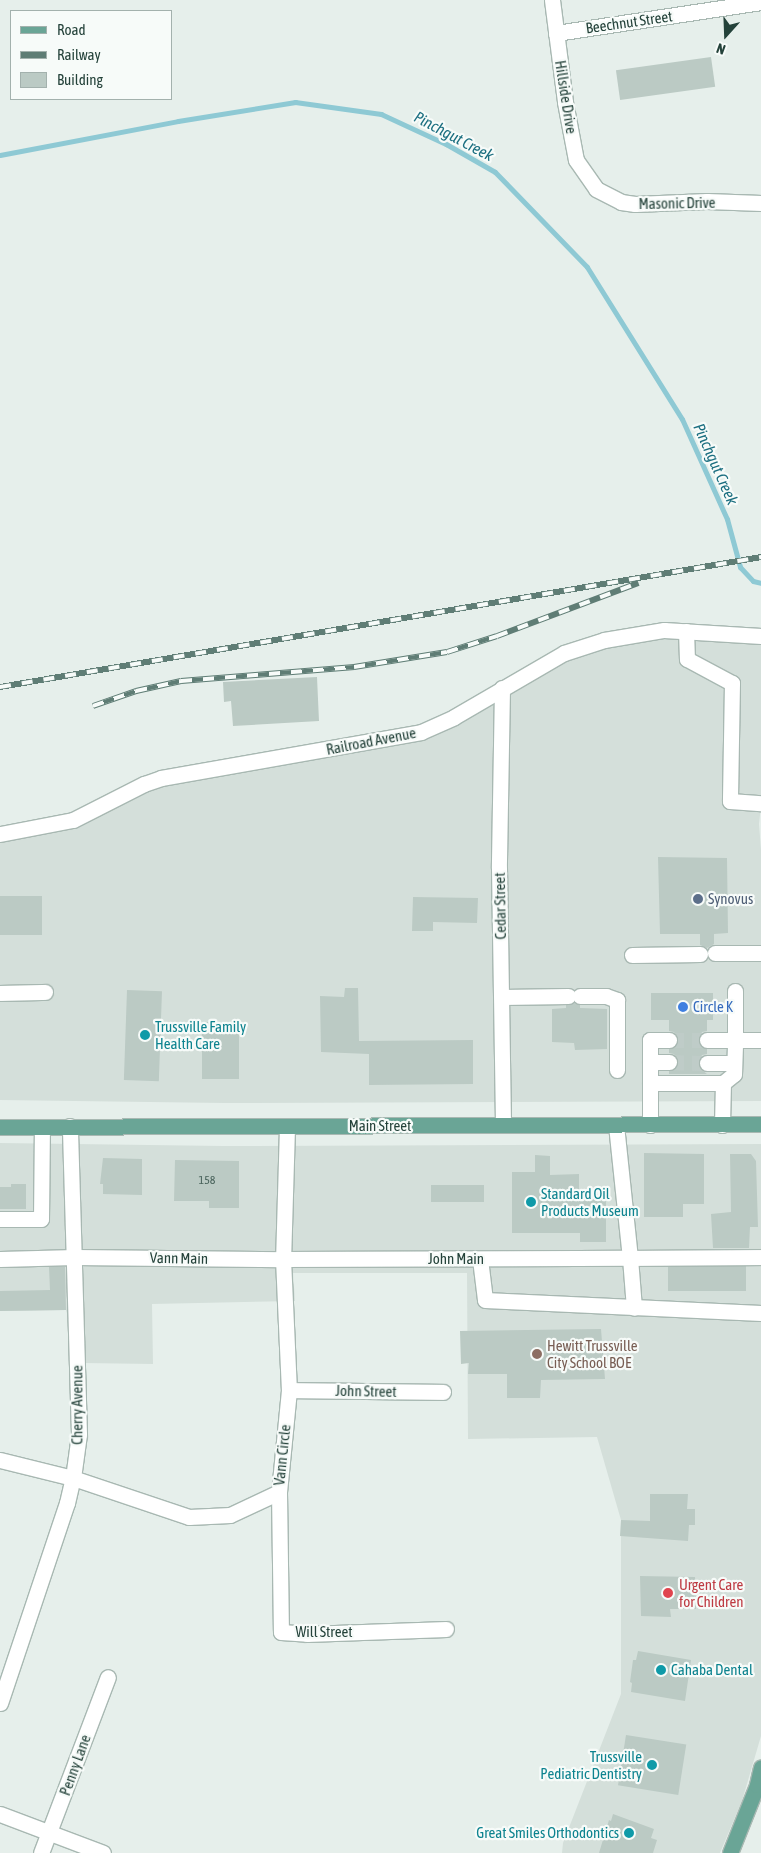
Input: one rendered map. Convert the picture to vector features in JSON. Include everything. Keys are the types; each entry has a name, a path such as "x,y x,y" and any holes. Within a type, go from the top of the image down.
{"main road":[{"name":"Main Street","path":"0,1127 761,1124"},
{"path":"730,1853 757,1784 761,1768"}],"street":[{"name":"Hillside Drive","path":"552,0 576,160 596,189"},
{"name":"Beechnut Street","path":"556,32 761,2"},
{"name":"Masonic Drive","path":"596,189 621,202 635,204 707,201 761,203"},
{"name":"Railroad Avenue","path":"0,834 73,820 144,784 161,778 414,734 454,717 564,653 604,640 664,630 761,636"},
{"path":"686,631 687,659 732,683 730,801 761,803"},
{"name":"Cedar Street","path":"502,688 500,868 503,1125"},
{"path":"632,955 761,953"},
{"path":"650,1083 723,1083 734,1074 735,991"},
{"path":"0,993 45,992"},
{"path":"502,997 606,996 617,1000 617,1070"},
{"path":"650,1125 650,1040 669,1040"},
{"path":"708,1040 761,1040"},
{"path":"650,1062 669,1062"},
{"path":"707,1063 734,1063"},
{"path":"722,1124 723,1083"},
{"path":"616,1125 634,1308"},
{"path":"0,1219 41,1219 42,1126"},
{"name":"Cherry Avenue","path":"0,1703 73,1478 80,1434 70,1126"},
{"name":"Vann Circle","path":"0,1460 73,1478 189,1517 230,1515 279,1492 289,1390 283,1259 287,1127"},
{"name":"Vann Main","path":"0,1259 75,1257 283,1259"},
{"name":"John Main","path":"283,1259 761,1257"},
{"path":"480,1259 484,1300 634,1308 761,1312"},
{"name":"John Street","path":"289,1390 443,1392"},
{"name":"Will Street","path":"279,1492 281,1632 307,1634 446,1629"},
{"name":"Penny Lane","path":"45,1852 50,1832 108,1677"},
{"path":"0,1814 103,1853"}],"shaded area":[{"path":"664,630 761,636 761,806 759,824 761,850 761,1101 224,1103 0,1100 0,834 73,820 127,792 406,736 564,653"},
{"path":"0,1143 223,1146 761,1144 761,1736 742,1801 720,1853 562,1853 563,1843 621,1694 621,1520 597,1437 468,1439 467,1273 293,1273 295,1301 152,1304 153,1364 83,1363 66,1310 0,1311"}],"building":[{"path":"711,57 715,87 620,100 616,70"},
{"path":"317,677 319,721 233,726 231,701 224,702 223,682"},
{"path":"658,857 727,858 728,933 714,934 714,944 707,948 700,945 700,934 660,934"},
{"path":"0,896 42,896 42,935 0,935"},
{"path":"413,897 478,898 477,923 433,922 433,931 412,931"},
{"path":"345,988 358,988 359,1041 473,1040 473,1084 369,1085 369,1054 321,1052 320,996 344,997"},
{"name":"Trussville Family Health Care","path":"127,990 162,991 159,1081 124,1080"},
{"path":"651,993 713,993 713,1020 707,1020 707,1031 702,1032 698,1040 699,1045 707,1049 707,1054 702,1055 698,1063 699,1068 707,1074 669,1074 669,1071 677,1067 678,1062 674,1054 669,1053 669,1049 677,1045 678,1040 674,1032 669,1031 669,1020 651,1020"},
{"path":"574,1003 580,1005 580,1008 607,1009 607,1049 575,1050 574,1043 552,1042 552,1009 566,1008 566,1005"},
{"path":"202,1022 239,1022 239,1079 202,1079"},
{"path":"644,1153 704,1154 704,1204 683,1204 683,1217 644,1217"},
{"path":"730,1154 751,1154 756,1161 758,1227 750,1227 749,1248 713,1248 711,1214 731,1212"},
{"path":"535,1155 550,1156 550,1175 579,1174 579,1194 606,1194 606,1242 580,1242 580,1233 512,1233 512,1172 535,1172"},
{"path":"103,1158 142,1159 142,1195 103,1194 103,1184 100,1184"},
{"path":"175,1160 239,1161 239,1208 209,1208 209,1201 174,1201"},
{"path":"11,1184 26,1184 26,1209 0,1209 0,1187 11,1187"},
{"path":"431,1185 484,1185 484,1202 431,1202"},
{"path":"668,1266 746,1266 746,1291 668,1291"},
{"path":"49,1267 65,1267 66,1310 0,1311 0,1291 50,1290"},
{"path":"601,1329 605,1379 541,1380 540,1398 507,1398 507,1374 468,1374 469,1363 461,1364 460,1331"},
{"path":"650,1494 688,1494 687,1509 695,1509 695,1525 689,1525 688,1541 620,1536 621,1520 650,1521"},
{"name":"Urgent Care for Children","path":"640,1576 695,1577 696,1609 670,1609 671,1617 641,1616"},
{"name":"Cahaba Dental","path":"638,1651 691,1660 685,1701 631,1692 632,1683 630,1682 633,1660 636,1660"},
{"name":"Trussville Pediatric Dentistry","path":"626,1735 686,1745 678,1795 618,1785"},
{"name":"Great Smiles Orthodontics","path":"613,1814 654,1829 651,1838 657,1840 653,1853 599,1853 609,1820 611,1821"}],"waterway":[{"name":"Pinchgut Creek","path":"0,155 178,121 295,102 381,114 446,144 495,172 587,267 682,419 727,519 740,567 753,581 761,583"}],"tunnel":[{"path":"669,1040 707,1040"},
{"path":"669,1062 707,1063"}],"railway":[{"path":"0,687 761,557"},
{"path":"93,706 136,691 181,681 354,667 447,652 497,636 638,583"}],"place":[{"name":"Synovus","path":"698,899"},
{"name":"Circle K","path":"683,1007"},
{"name":"Trussville Family Health Care","path":"145,1035"},
{"name":"Standard Oil Products Museum","path":"531,1202"},
{"name":"Hewitt Trussville City School BOE","path":"537,1354"},
{"name":"Urgent Care for Children","path":"668,1593"},
{"name":"Cahaba Dental","path":"661,1670"},
{"name":"Trussville Pediatric Dentistry","path":"652,1765"},
{"name":"Great Smiles Orthodontics","path":"629,1833"}]}
